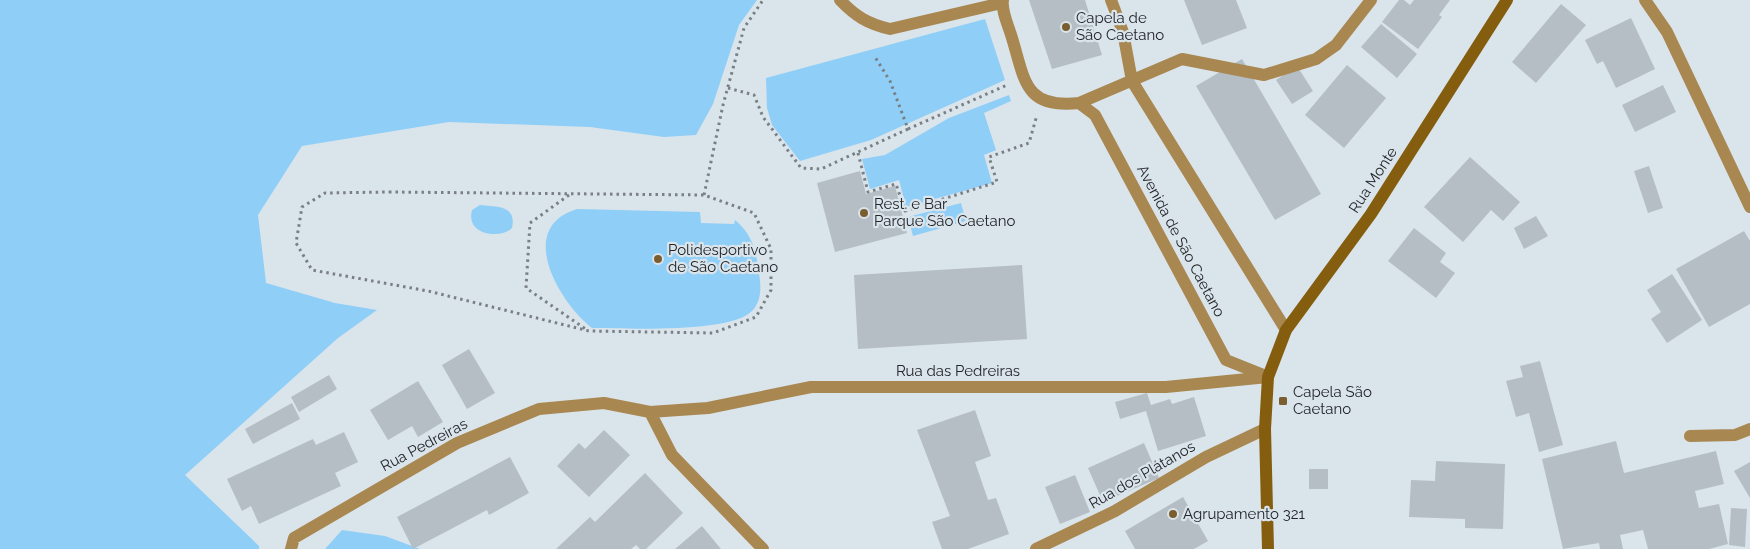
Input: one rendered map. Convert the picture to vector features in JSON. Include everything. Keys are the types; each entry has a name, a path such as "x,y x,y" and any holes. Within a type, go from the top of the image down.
{"main road":[{"name":"Rua Monte","path":"1268,549 1265,430 1268,377 1286,330 1371,214 1507,0"}],"street":[{"path":"840,0 856,17 875,26 890,29 1002,2 1027,89 1042,100 1062,105 1079,104 1182,59 1264,74 1316,59 1336,45 1371,0"},
{"path":"1111,0 1123,32 1132,81 1286,330"},
{"path":"1645,0 1668,32 1750,207"},
{"name":"Avenida de São Caetano","path":"1079,104 1095,115 1226,360 1268,377"},
{"name":"Rua das Pedreiras","path":"650,412 708,408 811,387 1166,386 1268,377"},
{"name":"Rua Pedreiras","path":"291,549 294,538 457,443 539,409 604,403 650,412"},
{"path":"650,412 672,456 763,549"},
{"path":"1690,436 1735,435 1750,429"},
{"name":"Rua dos Plátanos","path":"1036,549 1115,511 1206,457 1265,430"}],"path":[{"path":"704,196 728,88 744,28 763,0"},
{"path":"875,57 890,81 908,129"},
{"path":"728,88 754,95 763,116 800,168 821,168 858,153 979,96 1011,84"},
{"path":"858,153 868,192 896,184 905,211 997,182 989,157 1029,143 1042,100"},
{"path":"325,193 704,196 754,213 771,249 771,290 756,318 713,333 589,332 428,291 312,270 296,243 302,207 325,193"},
{"path":"570,194 530,223 526,288 589,332"}],"shaded area":[{"path":"0,0 757,0 739,25 713,104 696,135 664,137 590,127 449,122 302,146 258,215 266,283 335,303 377,310 338,338 185,475 259,546 259,549 0,549"},
{"path":"985,19 1005,80 871,140 800,161 772,125 767,108 766,78"},
{"path":"1009,95 1011,101 984,113 996,150 984,155 992,183 906,207 899,180 870,189 862,159 885,155 949,118"},
{"path":"961,203 966,221 913,236 908,217"},
{"path":"480,205 499,207 509,211 513,220 512,228 493,234 479,230 471,219 472,210"},
{"path":"577,209 700,212 701,223 734,224 735,220 750,238 755,251 760,278 759,297 756,306 741,318 702,326 652,329 592,328 579,316 556,284 549,266 546,248 549,232 558,219"},
{"path":"342,530 385,536 420,549 325,549"}],"building":[{"name":"Capela de São Caetano","path":"1029,0 1085,0 1102,55 1052,69"},
{"path":"1184,0 1236,0 1247,28 1202,45"},
{"path":"1399,0 1404,0 1410,5 1414,0 1450,0 1439,15 1442,17 1418,49 1382,22"},
{"path":"1561,4 1586,25 1536,83 1512,62"},
{"path":"1631,18 1655,69 1616,88 1603,61 1597,64 1585,40"},
{"path":"1381,24 1417,54 1397,78 1361,47"},
{"path":"1242,59 1321,194 1275,220 1196,86"},
{"path":"1347,65 1386,98 1344,148 1305,115"},
{"path":"1297,66 1313,91 1292,104 1276,80"},
{"path":"1663,85 1676,112 1635,132 1622,105"},
{"path":"1470,157 1520,202 1503,221 1491,210 1463,242 1424,207"},
{"path":"1649,166 1663,208 1648,213 1634,171"},
{"name":"Rest. e Bar Parque São Caetano","path":"860,171 866,194 895,186 907,233 835,252 817,183"},
{"path":"1536,216 1548,236 1524,249 1514,228"},
{"path":"1414,228 1446,253 1440,262 1455,273 1436,298 1388,261"},
{"path":"1744,231 1750,241 1750,304 1709,327 1676,269"},
{"path":"1022,265 1027,339 858,349 854,275"},
{"path":"1672,274 1702,320 1667,343 1651,319 1661,312 1647,290"},
{"path":"469,349 495,393 467,409 442,365"},
{"path":"1540,361 1563,445 1539,452 1529,413 1516,417 1506,381 1523,377 1520,366"},
{"path":"329,375 337,389 299,412 291,397"},
{"path":"418,381 443,422 418,437 412,426 388,440 370,410"},
{"path":"1147,393 1151,405 1170,399 1172,404 1194,397 1206,436 1158,451 1146,411 1120,419 1115,402"},
{"path":"292,403 300,419 253,444 245,429"},
{"path":"975,410 991,456 975,462 988,500 996,498 1009,534 968,549 942,549 932,522 950,516 917,430"},
{"path":"604,430 630,455 589,497 557,466 579,443 585,449"},
{"path":"344,432 358,462 335,473 341,486 259,524 251,506 242,511 227,479 313,439 316,445"},
{"path":"1616,441 1624,473 1716,451 1724,484 1695,491 1699,508 1719,504 1728,544 1709,549 1648,549 1643,530 1620,535 1623,549 1600,549 1599,543 1563,549 1542,459"},
{"path":"1144,443 1159,478 1103,502 1088,468"},
{"path":"510,457 529,493 489,515 487,510 413,549 397,517"},
{"path":"1436,461 1505,464 1503,529 1465,528 1465,519 1409,517 1411,480 1435,481"},
{"path":"1750,462 1750,498 1734,471"},
{"path":"1309,469 1328,469 1328,489 1309,489"},
{"path":"645,473 683,513 646,549 640,549 636,545 631,549 556,549 590,517 595,522"},
{"path":"1075,475 1090,512 1060,524 1045,487"},
{"name":"Agrupamento 321","path":"1183,497 1208,541 1194,549 1135,549 1125,531"},
{"path":"1731,508 1747,509 1745,547 1729,545"},
{"path":"702,526 721,549 675,549"}],"place":[{"name":"Capela de São Caetano","path":"1066,27"},
{"name":"Rest. e Bar Parque São Caetano","path":"864,213"},
{"name":"Polidesportivo de São Caetano","path":"658,259"},
{"name":"Capela São Caetano","path":"1283,401"},
{"name":"Agrupamento 321","path":"1173,514"}]}
